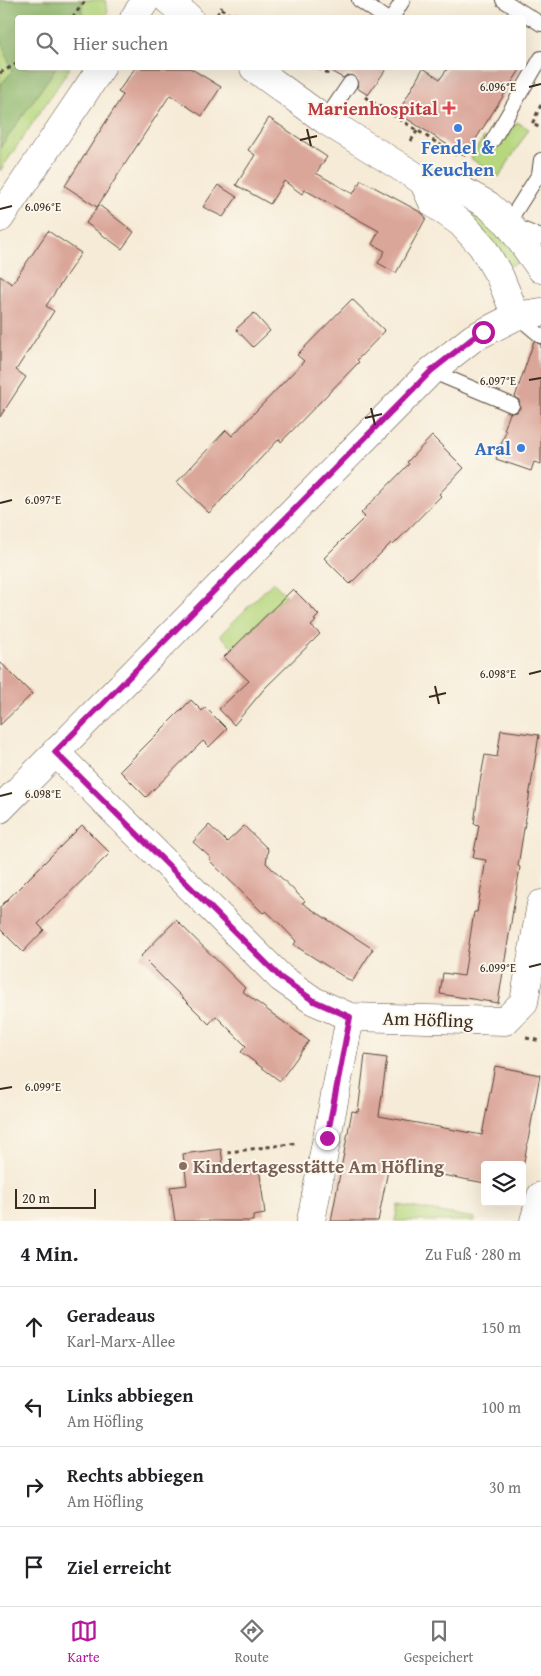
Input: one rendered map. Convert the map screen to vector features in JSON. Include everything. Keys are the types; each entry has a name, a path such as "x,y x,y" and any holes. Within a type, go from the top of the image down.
{"street":[{"path":"136,15 146,0"},
{"path":"168,0 186,15"},
{"path":"0,218 100,70"},
{"path":"257,70 324,120 423,181 452,185 488,205 508,223 541,269"},
{"path":"0,808 431,371 473,338 528,314 500,277 482,246 461,223 433,203 423,181"},
{"name":"Am Höfling","path":"55,752 281,978 314,1001 350,1017 505,1022 524,1002 541,904"},
{"path":"311,1221 350,1017"},
{"path":"534,1221 541,1196"}],"lane":[{"path":"359,0 381,15"},
{"path":"394,15 403,0"},
{"path":"503,0 541,24"},
{"path":"493,140 541,58"},
{"path":"324,120 348,85"},
{"path":"541,160 539,174 508,223 541,236"},
{"path":"528,314 541,336"},
{"path":"431,371 512,405"}],"path":[{"path":"74,15 86,0"},
{"path":"217,15 222,8 231,15"},
{"path":"0,73 15,65"},
{"path":"321,70 335,78"},
{"path":"348,85 460,158 461,162"},
{"path":"541,105 532,124 541,128"},
{"path":"231,1170 229,1152 327,1138"}],"green space":[{"path":"0,0 105,0 108,12 106,15 15,15 15,70 69,70 0,171"},
{"path":"0,0 82,0 82,15 15,15 15,70 55,70 0,148 0,85 12,72 0,37"},
{"path":"517,122 529,129 499,177 470,158 484,137 500,147"},
{"path":"448,195 477,210 523,260 508,267"},
{"path":"273,582 286,595 233,648 220,635"},
{"path":"398,1205 475,1218 475,1221 395,1221"}],"building":[{"path":"134,70 193,70 221,87 202,116 170,95 97,207 65,186 123,95 118,92"},
{"path":"329,70 386,70 368,95 357,88 358,80 354,76 347,75 343,78"},
{"path":"422,70 426,70 440,79 447,70 520,70 465,156 398,113"},
{"path":"269,118 327,157 316,173 353,194 361,180 422,213 426,218 396,273 378,263 385,251 372,244 379,231 305,190 302,194 284,181 270,204 236,185 255,155 248,150"},
{"path":"218,185 237,197 223,217 203,207"},
{"path":"99,205 134,232 122,249 86,223"},
{"path":"48,231 81,253 46,306 54,311 16,370 26,377 0,417 0,276 12,284"},
{"path":"352,299 385,331 357,360 359,362 281,442 279,439 209,513 177,482 226,430 232,436 304,361 297,355"},
{"path":"254,313 270,331 253,347 236,329"},
{"path":"534,341 541,345 541,464 534,462 531,471 496,459 510,413 517,412 520,408 519,400 515,397"},
{"path":"432,436 464,468 439,494 441,496 393,545 391,543 350,584 324,558 365,517 361,513 409,464 407,462"},
{"path":"293,589 319,615 311,626 320,634 265,688 234,725 219,709 249,681 224,657"},
{"path":"0,662 32,694 0,725"},
{"path":"191,700 202,711 205,707 227,729 209,747 203,741 146,797 120,771"},
{"path":"501,730 539,735 498,1003 440,994 443,973 464,976 474,912 477,912 486,860 473,858 479,825 474,824 479,787 485,755 497,757"},
{"path":"82,825 110,853 38,924 44,930 23,952 0,929 0,907"},
{"path":"209,825 227,842 244,826 268,849 266,863 305,901 302,903 373,949 352,982 294,945 296,941 281,925 266,911 263,913 209,860 211,858 193,842"},
{"path":"176,920 245,988 242,991 309,1041 280,1081 241,1052 246,1046 216,1016 209,1024 141,956"},
{"path":"365,1055 387,1058 379,1116 482,1135 495,1066 540,1075 524,1161 481,1161 481,1182 389,1165 378,1221 331,1221 352,1111 358,1112"},
{"path":"221,1149 224,1171 259,1167 265,1214 253,1216 253,1221 175,1221 170,1187 187,1185 183,1154"}],"place":[{"name":"Marienhospital","path":"449,108"},
{"name":"Fendel & Keuchen","path":"458,128"},
{"name":"Aral","path":"521,448"},
{"name":"Kindertagesstätte Am Höfling","path":"183,1166"}],"route":[{"path":"327,1138 350,1017 314,1001 281,978 55,752 431,371 483,332"}]}
